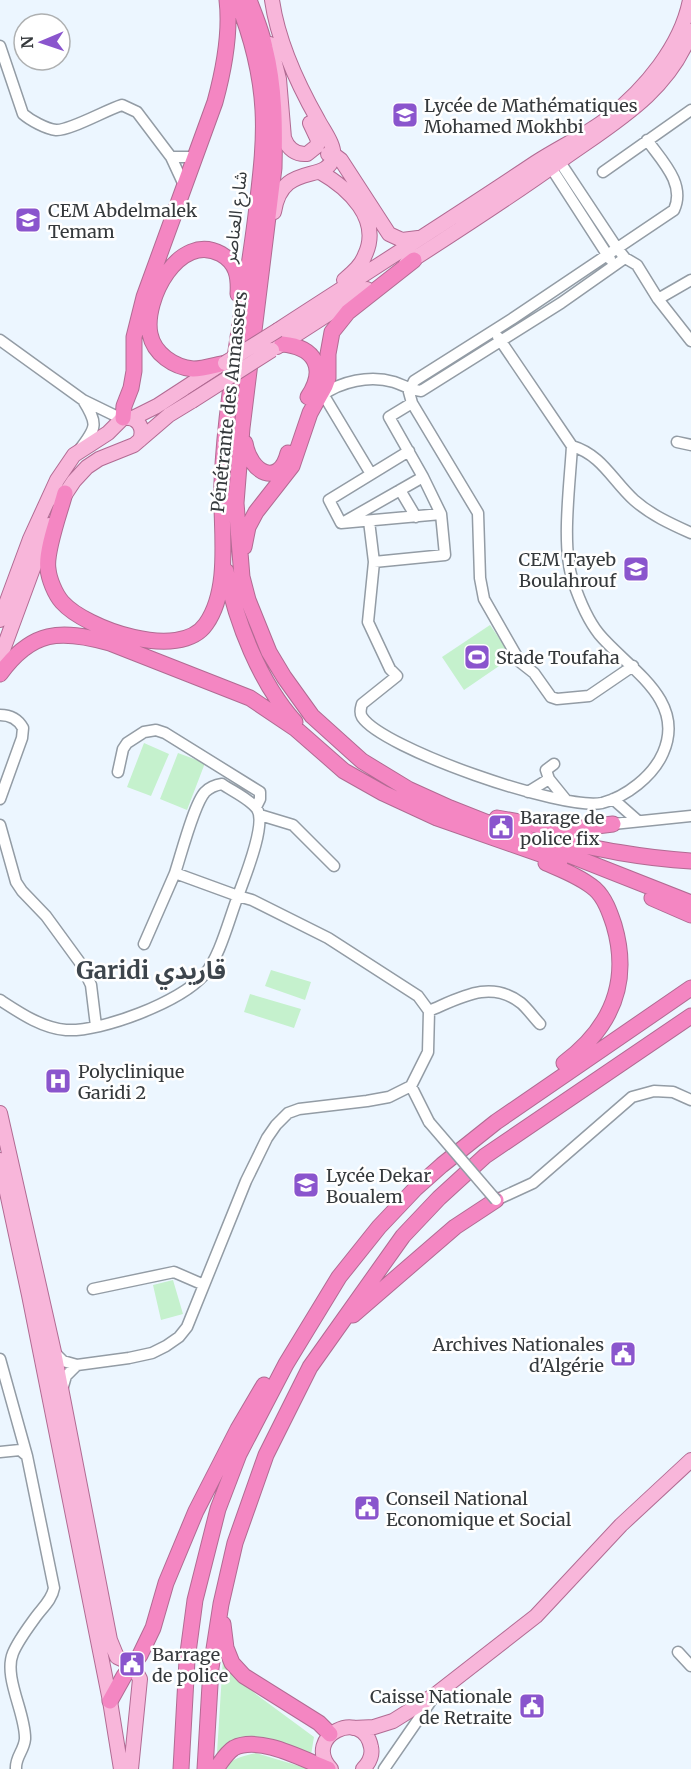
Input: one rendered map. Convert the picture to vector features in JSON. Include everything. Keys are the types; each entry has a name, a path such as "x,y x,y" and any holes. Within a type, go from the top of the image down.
{"highway":[{"path":"123,421 124,406 132,379 134,337 138,317 215,102 221,79 228,35 227,0"},
{"name":"Pénétrante des Annassers","path":"250,1 265,48 271,77 275,135 274,168 242,428 236,503 242,577 269,652 312,716 362,761 408,789 501,827"},
{"name":"شارع العناصر","path":"222,548 223,467 231,378 251,251 263,131 258,70 249,32 250,1"},
{"path":"225,363 196,369 179,366 159,354 150,335 150,313 162,281 174,263 189,253 205,249 213,250 226,257 235,267 239,280 238,313 231,378"},
{"path":"242,577 248,527 256,512 292,466 310,413 321,396 328,378 332,332 339,321 414,260"},
{"path":"242,428 247,455 254,466 262,472 271,473 280,468 286,459 299,414 316,385 317,371 315,362 306,351 297,345 277,341"},
{"path":"65,493 48,555 47,568 52,584 61,601 79,616 116,632 148,641 168,643 186,639 205,627 216,607 222,581 222,548"},
{"path":"222,548 232,598 244,636 278,700 317,747"},
{"path":"0,674 22,649 36,640 53,635 88,637 110,643 250,698 273,712 344,771 383,793 437,818 586,870 691,915"},
{"path":"450,808 564,830 613,824"},
{"path":"501,827 620,854 691,861"},
{"path":"501,827 691,903"},
{"path":"496,1122 515,1100 580,1051 594,1037 608,1015 619,979 619,950 616,934 607,906 596,890 574,876 509,843"},
{"path":"110,1701 140,1655 153,1628 166,1583 196,1511 238,1429 291,1343 339,1276 379,1227 441,1165 496,1122 691,988"},
{"path":"205,1769 211,1668 221,1604 235,1543 266,1455 310,1367 403,1236 439,1198 485,1156 691,1016"},
{"path":"333,1332 455,1227 496,1200"},
{"path":"181,1769 183,1701 192,1620 218,1509 238,1454 286,1364 339,1276"},
{"path":"221,1604 226,1648 232,1664 244,1676 319,1723 330,1734"},
{"path":"216,1769 233,1748 252,1743 330,1769"}],"main road":[{"path":"272,0 275,18 289,60 333,154 343,163 389,234 402,240 426,236"},
{"path":"0,658 52,519 65,493 87,467 99,459 135,445 170,415 277,341 414,260 498,205 552,159 608,118 657,69 676,39 690,0"},
{"path":"250,1 263,24 275,60 284,138 292,150 299,154 333,154"},
{"path":"250,1 270,21 285,69 318,140 316,148 307,154"},
{"path":"321,302 643,101 669,72 691,32"},
{"path":"257,312 277,198 282,189 296,177 320,172 328,166 333,154"},
{"path":"0,620 47,500 74,455 123,421 157,406 225,363 277,341 359,266 369,247 370,232 364,213 343,187 320,172"},
{"path":"123,421 141,427 140,440"},
{"path":"123,421 116,440 127,447"},
{"path":"0,1113 54,1352 110,1640 117,1657 132,1665 140,1679 131,1769"},
{"path":"0,1160 110,1701 121,1769"},
{"path":"368,1762 389,1729 413,1715 436,1694 536,1616 621,1525 691,1460"},
{"path":"330,1769 323,1753 330,1734 343,1727 363,1728 384,1725 413,1715"},
{"path":"353,1728 368,1738 368,1762"}],"street":[{"path":"0,46 23,114 29,119 56,130 122,105 137,112 171,157 184,186"},
{"path":"603,172 691,110"},
{"path":"633,666 590,696 557,699 551,697 534,673 520,662 484,599 480,578 478,513 412,404 410,388 414,381 674,210 678,200 678,190 673,178 647,140"},
{"path":"171,157 194,158"},
{"path":"552,159 617,248 625,258 636,265 658,299 691,341"},
{"path":"552,159 615,266"},
{"path":"371,474 321,396 341,385 381,379 421,391 625,258"},
{"path":"658,299 691,280"},
{"path":"369,521 374,562 368,622 390,669 397,676 362,704 360,710 362,717 390,739 476,776 528,792 584,803 600,803 630,791 642,782 663,754 667,740 666,711 658,695 633,666 600,634 579,598 568,567 567,553 572,446 493,331"},
{"path":"0,340 83,400 123,421"},
{"path":"74,455 87,440 94,426 94,418 83,400"},
{"path":"374,562 445,555 441,514 389,417 412,404"},
{"path":"677,442 691,445"},
{"path":"572,446 586,450 599,460 616,483 636,502 654,515 691,533"},
{"path":"341,523 329,500 409,452"},
{"path":"341,523 423,477"},
{"path":"400,490 416,517"},
{"path":"341,523 441,514"},
{"path":"0,715 8,715 18,721 23,729 22,738 0,799"},
{"path":"0,1000 48,1026 68,1030 96,1026 142,1013 183,993 205,975 218,951 260,828 258,811 260,792 165,733 156,730 144,732 127,743 123,749 118,772"},
{"path":"554,764 546,770 549,779 566,800"},
{"path":"528,792 549,779"},
{"path":"144,944 175,873 203,794 214,786 222,784 258,811 293,825 334,866"},
{"path":"613,799 638,821"},
{"path":"613,824 691,816"},
{"path":"0,825 16,882 46,916 81,964 91,985 96,1026"},
{"path":"54,1352 63,1361 77,1365 152,1353 179,1337 187,1327 246,1181 276,1125 288,1113 299,1109 389,1097 411,1086 428,1052 429,1011 418,996 347,949 252,900 175,873"},
{"path":"429,1011 475,992 501,992 521,1004 540,1024"},
{"path":"411,1086 429,1122 496,1200 533,1183 632,1097 654,1091 673,1092 691,1100"},
{"path":"93,1289 174,1272 204,1285"},
{"path":"0,1359 27,1456 54,1588 53,1595 32,1621 12,1656 11,1668 25,1738 23,1750 16,1759 16,1769"},
{"path":"62,1391 66,1376 77,1365"},
{"path":"0,1452 20,1450 27,1456"},
{"path":"678,1652 691,1666"},
{"path":"384,1769 413,1715"}],"green space":[{"name":"Stade Toufaha","path":"490,625 512,657 464,690 442,657"},
{"path":"144,743 169,754 151,796 127,787"},
{"path":"178,753 205,763 187,810 160,799"},
{"path":"271,970 311,982 305,1000 265,986"},
{"path":"250,994 301,1009 294,1028 244,1012"},
{"path":"173,1280 183,1314 161,1320 153,1285"},
{"path":"223,1658 230,1672 314,1737 311,1755 234,1742 217,1753"},
{"path":"256,1753 309,1769 223,1769 242,1756"}],"place":[{"name":"Lycée de Mathématiques Mohamed Mokhbi","path":"405,115"},
{"name":"CEM Abdelmalek Temam","path":"28,220"},
{"name":"CEM Tayeb Boulahrouf","path":"636,569"},
{"name":"Stade Toufaha","path":"477,657"},
{"name":"Barage de police fix","path":"501,827"},
{"name":"Polyclinique Garidi 2","path":"58,1081"},
{"name":"Lycée Dekar Boualem","path":"306,1185"},
{"name":"Archives Nationales d'Algérie","path":"623,1354"},
{"name":"Conseil National Economique et Social","path":"367,1508"},
{"name":"Barrage de police","path":"132,1664"},
{"name":"Caisse Nationale de Retraite","path":"532,1706"}],"district":[{"name":"Garidi قاريدي","path":"151,970"}]}
